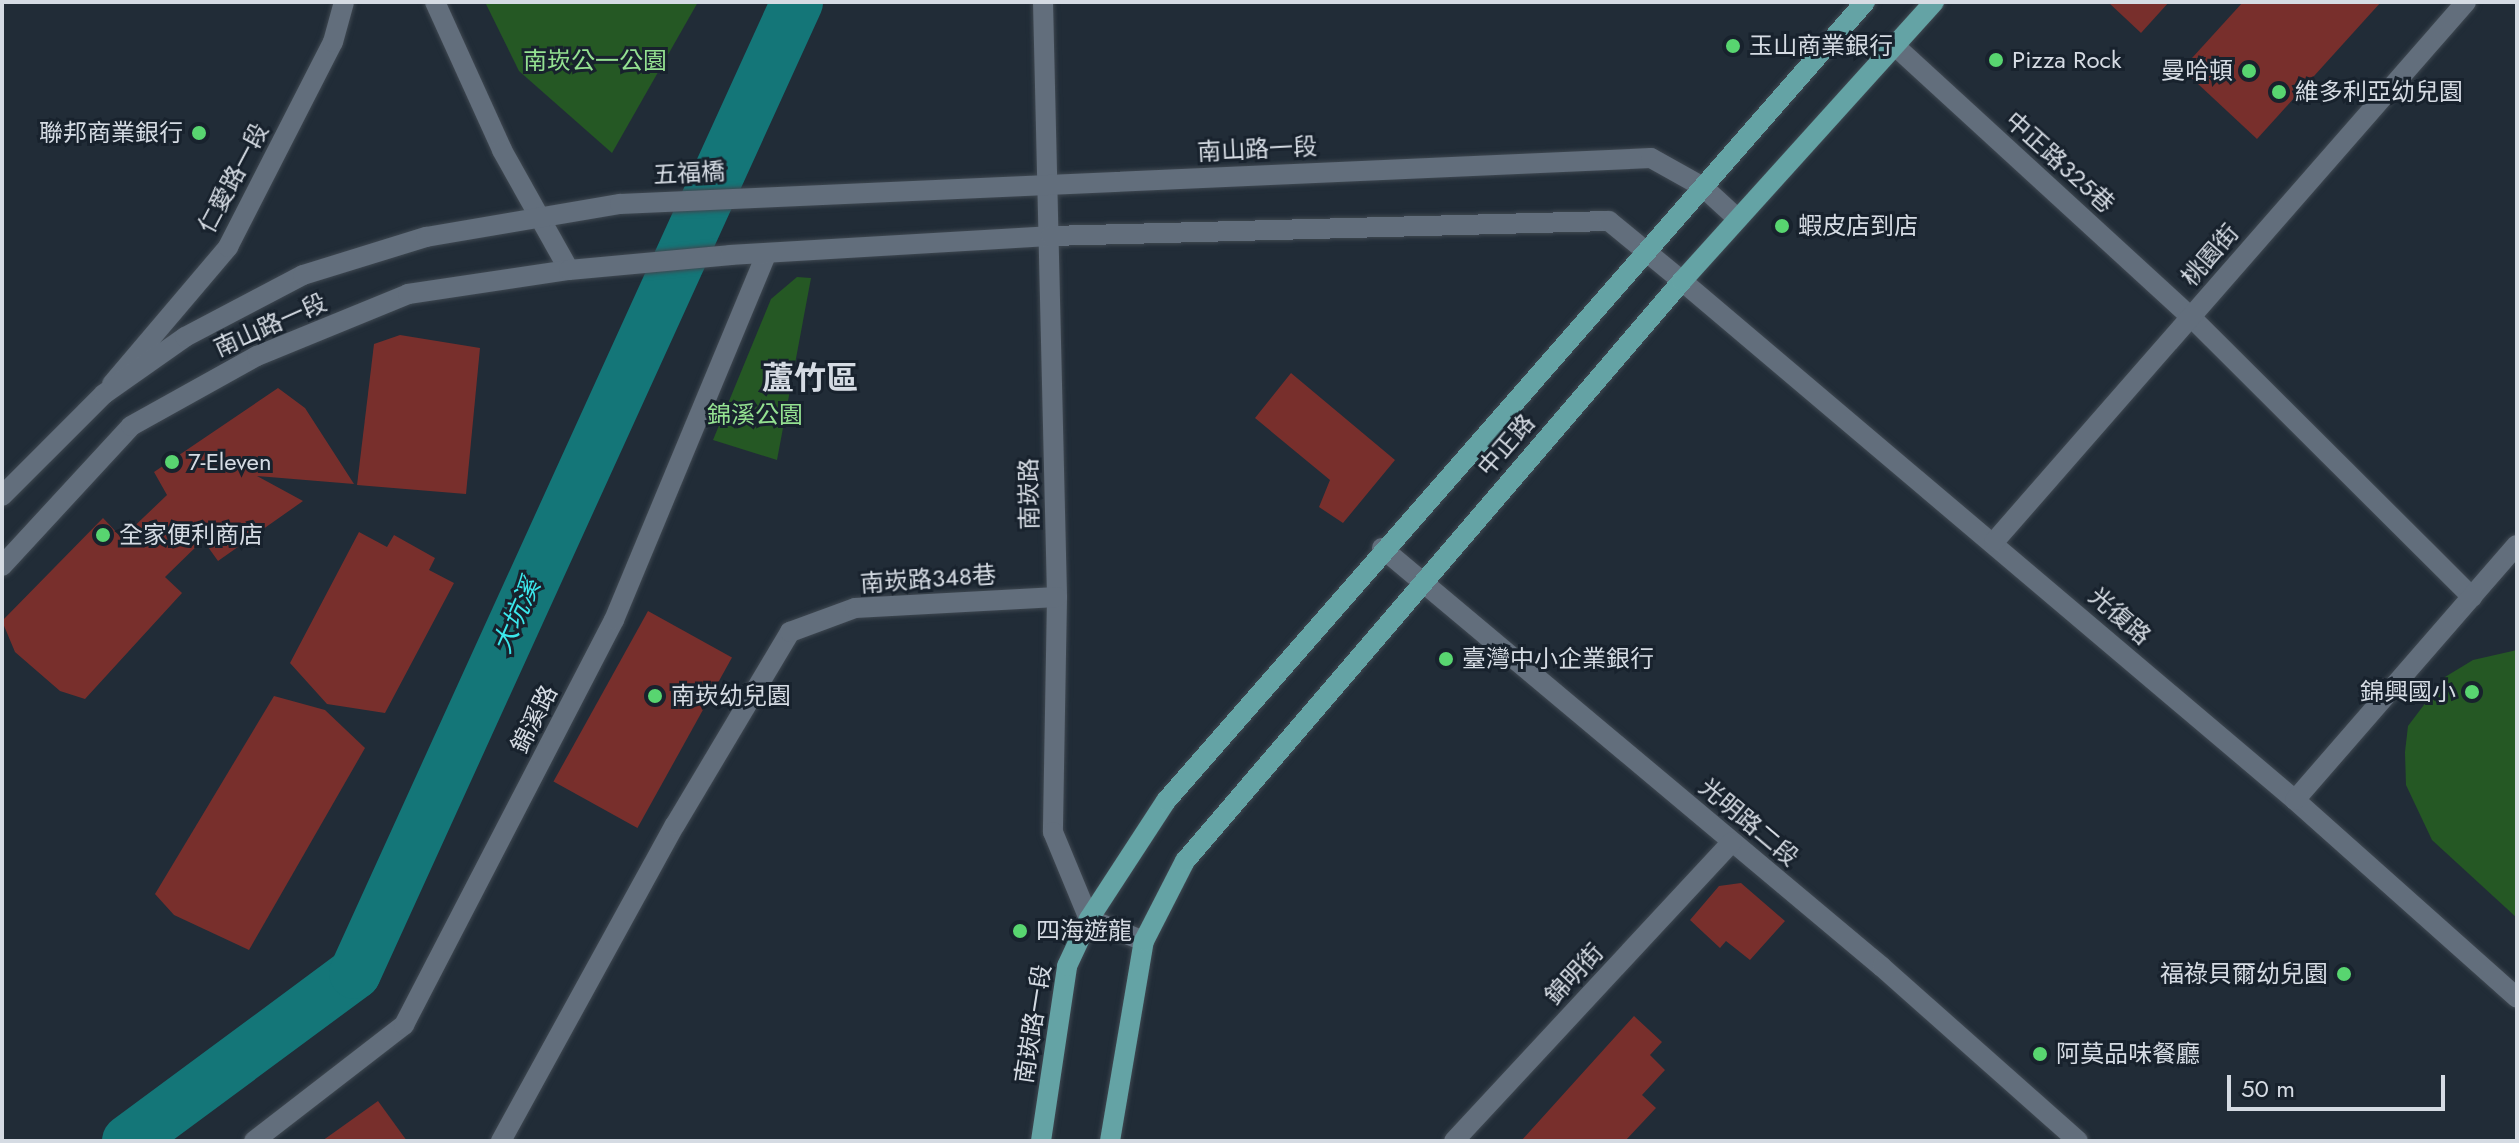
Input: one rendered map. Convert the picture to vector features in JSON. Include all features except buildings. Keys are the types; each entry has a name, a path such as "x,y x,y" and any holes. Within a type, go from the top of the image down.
{"main road":[{"name":"中正路","path":"1089,919 1166,801 1382,548 1865,2"},
{"name":"中正路","path":"1144,941 1185,861 1682,281 1934,2"},
{"name":"南崁路一段","path":"1041,1141 1067,966 1089,919"},
{"path":"1110,1141 1144,941"}],"street":[{"name":"仁愛路一段","path":"104,394 228,247 333,42 344,2"},
{"path":"435,2 502,150 543,217 569,270"},
{"name":"南崁路","path":"1043,2 1051,236 1057,597 1053,832 1089,919"},
{"name":"桃園街","path":"1994,542 2466,2"},
{"name":"中正路325巷","path":"1895,46 2191,317 2472,597"},
{"name":"南山路一段","path":"760,195 1049,187 1651,158 1703,187 1737,218"},
{"name":"五福橋","path":"620,204 760,195"},
{"name":"南山路一段","path":"2,496 104,394 185,337 303,275 426,237 620,204"},
{"path":"766,254 1051,236 1609,221 1682,281"},
{"name":"南山路一段","path":"2,566 131,426 257,356 408,294 569,270 766,254"},
{"name":"錦溪路","path":"254,1141 404,1025 614,620 766,254"},
{"name":"光復路","path":"1682,281 1994,542 2295,800 2517,998"},
{"path":"2295,800 2517,545"},
{"name":"光明路二段","path":"1382,548 1732,842 2078,1141"},
{"name":"南崁路348巷","path":"501,1141 675,825 790,632 855,608 1057,597"},
{"name":"錦明街","path":"1454,1141 1732,842"},
{"path":"1089,919 1144,941"}],"green space":[{"name":"南崁公一公園","path":"485,2 698,2 612,153 519,71"},
{"name":"錦溪公園","path":"797,277 811,278 777,460 713,440 771,299"},
{"name":"錦興國小","path":"2517,650 2517,918 2432,840 2406,785 2405,752 2408,726 2445,677 2473,660"}],"waterway":[{"name":"大坑溪","path":"128,1141 355,973 797,2"}],"place":[{"name":"玉山商業銀行","path":"1733,46"},
{"name":"Pizza Rock","path":"1996,60"},
{"name":"曼哈頓","path":"2249,71"},
{"name":"維多利亞幼兒園","path":"2279,92"},
{"name":"聯邦商業銀行","path":"199,133"},
{"name":"蝦皮店到店","path":"1782,226"},
{"name":"7-Eleven","path":"172,462"},
{"name":"全家便利商店","path":"103,535"},
{"name":"臺灣中小企業銀行","path":"1446,659"},
{"name":"錦興國小","path":"2472,692"},
{"name":"南崁幼兒園","path":"655,696"},
{"name":"四海遊龍","path":"1020,931"},
{"name":"福祿貝爾幼兒園","path":"2344,974"},
{"name":"阿莫品味餐廳","path":"2040,1054"}],"district":[{"name":"蘆竹區","path":"810,378"}]}
